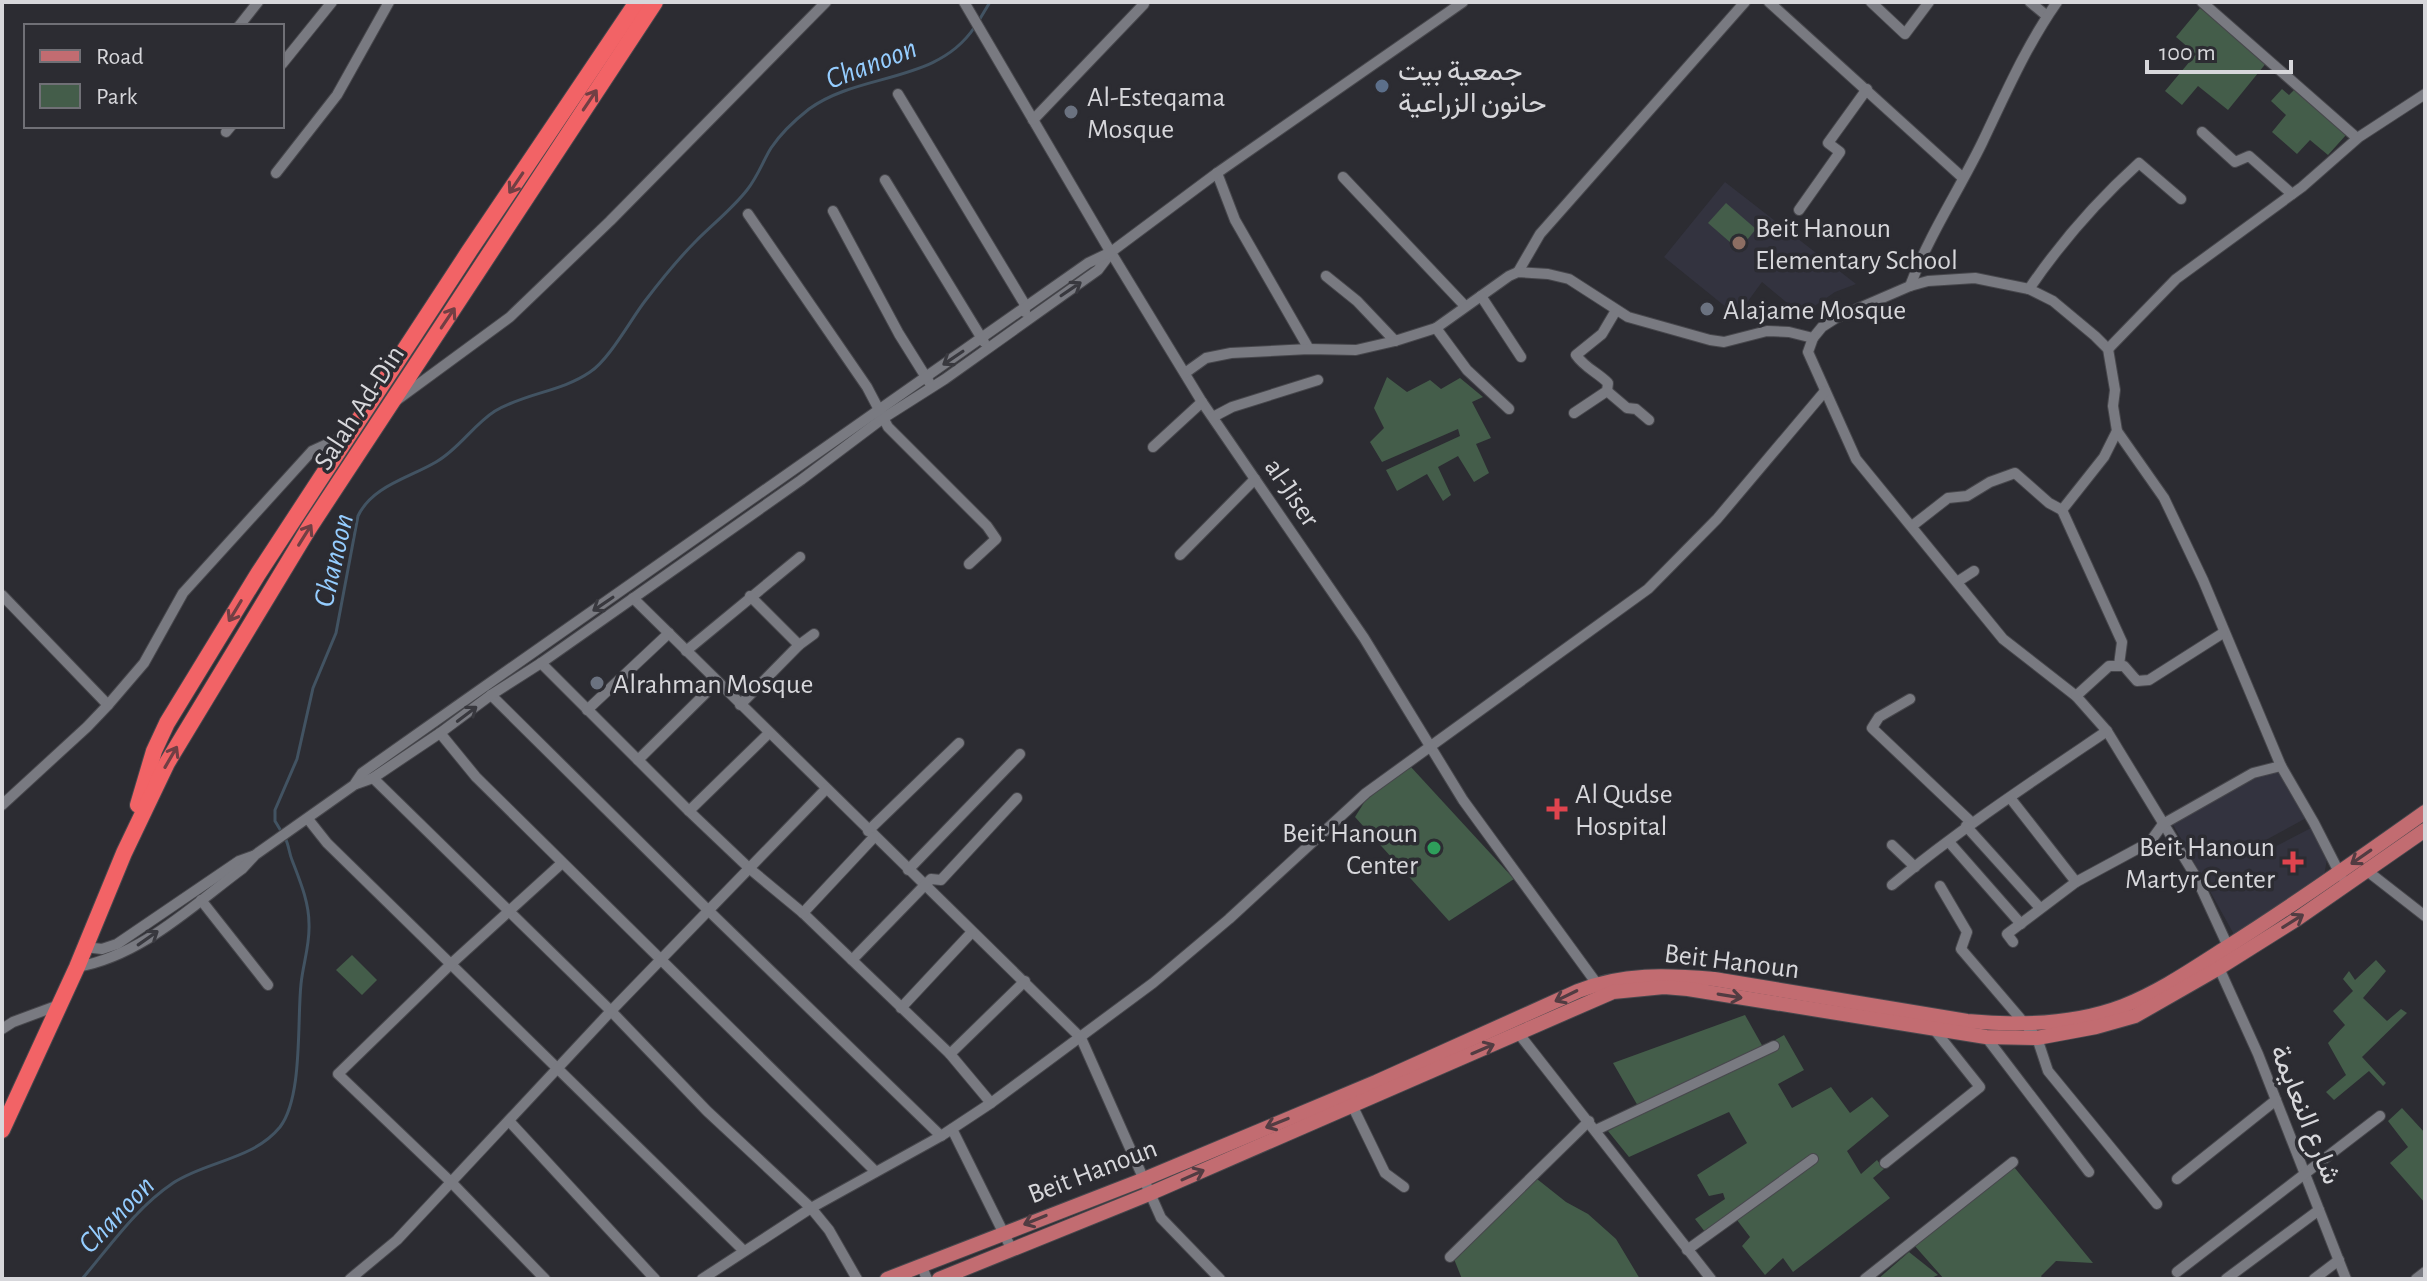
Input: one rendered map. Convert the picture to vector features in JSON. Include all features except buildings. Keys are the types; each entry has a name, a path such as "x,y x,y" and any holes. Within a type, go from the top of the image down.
{"highway":[{"name":"Salah Ad-Din","path":"124,853 154,751 167,723 258,574 637,2"},
{"name":"Salah Ad-Din","path":"2,1130 167,763 309,528 655,2"}],"main road":[{"name":"Beit Hanoun","path":"887,1279 924,1272 1003,1233 1142,1180 1601,989 1643,976 1714,979 1967,1021 2025,1025 2074,1018 2123,1006 2297,919 2342,878 2425,812"},
{"name":"Beit Hanoun","path":"2342,878 2366,870 2425,830"},
{"name":"Beit Hanoun","path":"939,1279 1149,1194 1519,1034 1601,989 1688,989 1986,1037 2037,1038 2135,1016 2219,968 2231,952"}],"street":[{"path":"241,24 258,2"},
{"path":"284,62 332,2"},
{"path":"276,173 337,95 389,2"},
{"path":"390,405 510,317 610,221 826,2"},
{"path":"354,785 362,773 985,343 1088,263 1111,252 1217,173 1463,2"},
{"path":"1185,373 1206,358 1231,353 1356,350 1436,328 1518,272 1540,234 1745,2"},
{"path":"1769,2 1963,178"},
{"path":"1871,2 1905,34 1929,2"},
{"path":"2030,2 2047,16"},
{"path":"1910,286 1931,235 1982,144 2004,94 2057,2"},
{"path":"2202,2 2357,138"},
{"path":"1033,120 1144,4"},
{"name":"al-Jiser","path":"967,6 1202,402 1364,638 1486,833 1601,989"},
{"path":"1799,210 1840,152 1828,143 1867,89"},
{"path":"898,94 1017,290 1026,313"},
{"path":"2108,349 2176,279 2292,194 2357,138 2425,94"},
{"path":"2202,132 2235,162 2249,156 2292,194"},
{"path":"2029,289 2100,200 2139,163 2181,199"},
{"path":"1217,173 1235,220 1309,349"},
{"path":"1343,177 1465,306"},
{"path":"885,180 985,343"},
{"path":"833,211 929,382"},
{"path":"748,214 867,387 881,414 996,539 969,564"},
{"path":"1518,272 1569,279 1615,312 1644,323 1724,342 1767,331 1813,338"},
{"path":"1326,276 1357,301 1395,341"},
{"path":"2231,952 2196,877 2107,731 2076,696 2003,639 1856,459 1808,352 1813,338 1822,327 1910,286 1928,281 1975,278 2029,289 2053,301 2108,349 2115,390 2113,406 2117,431 2164,498 2203,580 2281,766 2342,878"},
{"path":"1481,296 1521,357"},
{"path":"1574,413 1607,391 1608,383 1585,368 1576,355 1602,334 1615,312"},
{"path":"1436,328 1467,370 1509,409"},
{"path":"1213,417 1232,407 1318,380"},
{"path":"1607,391 1627,408 1636,409 1649,420"},
{"path":"702,1279 811,1208 941,1136 1081,1038 1229,919 1366,793 1648,589 1717,519 1825,391"},
{"path":"1153,447 1202,402"},
{"path":"77,967 92,965 130,950 354,785 373,778 440,733 801,480 881,414"},
{"path":"2062,510 2104,457 2117,431"},
{"path":"2,805 108,705 144,663 183,593 312,451 336,440 344,443"},
{"path":"1912,526 1948,498 1967,496 1990,482 2015,473 2049,503 2062,510 2122,642 2119,665"},
{"path":"1180,555 1255,479"},
{"path":"686,651 800,557"},
{"path":"1957,582 1974,571"},
{"path":"2,595 108,705"},
{"path":"750,596 799,645"},
{"path":"633,598 768,734 1081,1038 1161,1218 1220,1279"},
{"path":"587,710 669,633"},
{"path":"2076,696 2109,666 2119,665 2128,669 2137,681 2149,680 2223,633"},
{"path":"740,705 799,645 814,634"},
{"path":"541,663 689,811 750,869 803,913 950,1054 991,1103"},
{"path":"638,760 717,682"},
{"path":"491,695 941,1136"},
{"path":"1910,699 1879,717 1872,728 1969,824 2040,908"},
{"path":"1892,885 1969,824 2011,799 2107,731"},
{"path":"440,733 476,777 875,1171"},
{"path":"689,811 768,734"},
{"path":"803,913 871,834 959,743"},
{"path":"908,870 1020,754"},
{"path":"2013,942 2007,934 2040,908 2076,882 2150,842 2163,824 2253,773 2281,766"},
{"path":"373,778 611,1011 707,1111 811,1208 829,1230 857,1279"},
{"path":"350,1279 397,1240 611,1011 826,789"},
{"path":"852,960 931,879 941,880 1017,798"},
{"path":"2011,799 2076,882"},
{"path":"304,822 743,1250"},
{"path":"1949,842 2021,924"},
{"path":"1892,845 1915,867"},
{"path":"85,947 102,949 117,944 239,861 255,855"},
{"path":"545,1279 452,1183 338,1074 452,963 562,863"},
{"path":"2366,870 2425,916"},
{"path":"1940,886 1967,932 1961,949 2037,1038 2048,1071 2157,1204"},
{"path":"201,900 268,985"},
{"path":"901,1008 972,932"},
{"name":"شارع النعايمة","path":"2219,968 2276,1100 2346,1279"},
{"path":"950,1054 1025,981"},
{"path":"2,1029 59,1005"},
{"path":"1885,1163 1980,1087 1933,1028"},
{"path":"1519,1034 1711,1279"},
{"path":"1986,1037 2089,1172"},
{"path":"1450,1257 1592,1126 1774,1046"},
{"path":"2177,1179 2276,1100"},
{"path":"1352,1105 1385,1173 1404,1187"},
{"path":"2177,1272 2380,1116"},
{"path":"510,1122 655,1279"},
{"path":"952,1129 1012,1250"},
{"path":"1687,1250 1813,1159"},
{"path":"1865,1279 2013,1162"},
{"path":"2226,1279 2319,1210"},
{"path":"2314,1279 2339,1260"},
{"path":"2416,1279 2425,1272"}],"shaded area":[{"name":"Beit Hanoun Elementary School","path":"1725,182 1856,284 1835,292 1806,312 1786,302 1762,282 1737,316 1664,257"},
{"path":"2276,761 2308,817 2251,848 2258,858 2311,828 2327,859 2324,876 2284,900 2286,904 2236,938 2171,821"}],"green space":[{"path":"2200,8 2267,62 2228,110 2198,86 2182,105 2165,91 2196,54 2176,37"},
{"path":"2282,89 2289,95 2295,89 2346,135 2328,155 2310,140 2297,154 2272,132 2286,115 2271,101"},
{"path":"1726,203 1756,229 1739,250 1708,223"},
{"path":"1387,377 1407,392 1430,380 1441,389 1460,378 1483,397 1472,402 1491,438 1476,444 1489,473 1474,482 1458,456 1438,467 1451,495 1443,501 1427,474 1397,491 1386,470 1460,436 1458,429 1382,462 1370,442 1384,428 1374,408"},
{"name":"Beit Hanoun Center","path":"1410,766 1514,879 1449,921 1355,817 1365,801"},
{"path":"352,955 377,980 362,995 336,970"},
{"path":"2376,960 2386,971 2363,998 2387,1021 2401,1009 2407,1013 2362,1057 2386,1083 2383,1086 2369,1071 2334,1100 2326,1092 2346,1075 2328,1043 2345,1025 2333,1011 2353,991 2343,979 2349,971 2355,980"},
{"path":"1745,1015 1763,1047 1784,1035 1804,1070 1778,1084 1792,1108 1831,1087 1850,1113 1872,1097 1889,1116 1847,1151 1861,1174 1877,1160 1884,1169 1873,1178 1890,1198 1793,1272 1783,1258 1765,1275 1742,1246 1750,1237 1737,1220 1709,1237 1695,1219 1725,1199 1723,1193 1709,1196 1697,1175 1747,1143 1729,1112 1629,1157 1608,1131 1642,1113 1613,1063"},
{"path":"2402,1108 2425,1133 2425,1203 2390,1163 2408,1147 2388,1121"},
{"path":"2014,1167 2093,1263 2056,1261 2041,1276 2043,1279 1944,1279 1914,1245"},
{"path":"1537,1179 1566,1202 1588,1214 1616,1239 1640,1279 1462,1279 1454,1259"},
{"path":"1909,1252 1938,1275 1929,1279 1878,1279"}],"waterway":[{"name":"Chanoon","path":"978,22 990,2"},
{"name":"Chanoon","path":"281,831 275,821 275,810 297,759 313,688 336,633 358,516 364,506 382,490 444,457 495,411 579,379 597,366 663,278 741,197 775,142 809,109 829,97 939,59 958,46 974,28"},
{"name":"Chanoon","path":"82,1279 124,1228 160,1193 186,1176 257,1147 280,1127 287,1114 296,1078 301,984 309,924 304,892 285,838"}],"place":[{"name":"جمعية بيت حانون الزراعية","path":"1382,86"},
{"name":"Al-Esteqama Mosque","path":"1071,112"},
{"name":"Beit Hanoun Elementary School","path":"1739,243"},
{"name":"Alajame Mosque","path":"1707,309"},
{"name":"Alrahman Mosque","path":"597,683"},
{"name":"Al Qudse Hospital","path":"1557,809"},
{"name":"Beit Hanoun Center","path":"1434,848"},
{"name":"Beit Hanoun Martyr Center","path":"2293,862"}]}
